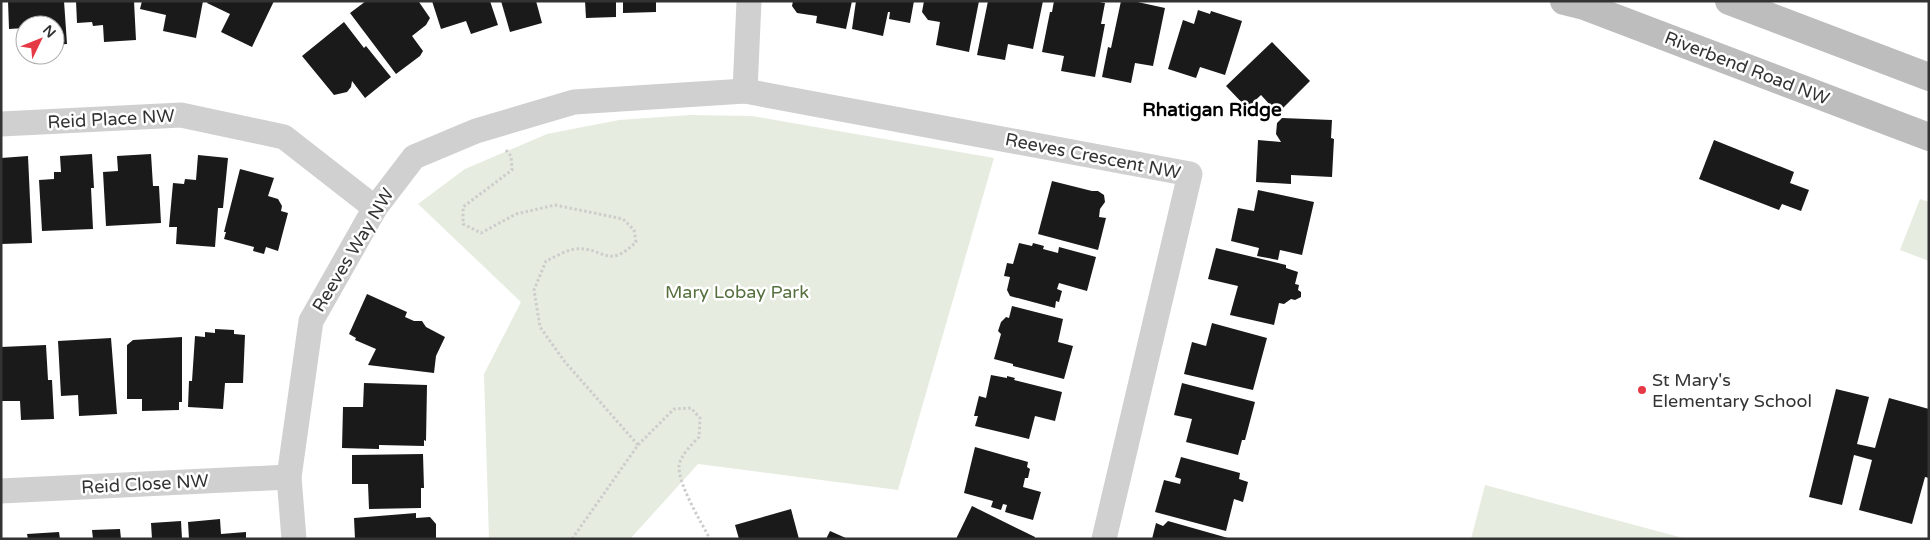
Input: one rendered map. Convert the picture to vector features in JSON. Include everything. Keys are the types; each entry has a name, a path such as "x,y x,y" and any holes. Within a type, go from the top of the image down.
{"main road":[{"name":"Riverbend Road NW","path":"1564,1 1584,6 1929,137"},
{"path":"1728,1 1929,77"}],"street":[{"path":"745,91 749,1"},
{"name":"Reeves Way NW","path":"294,539 289,477 310,321 374,208 414,157 476,131 574,102 745,91"},
{"name":"Reeves Crescent NW","path":"745,91 1190,174 1104,539"},
{"name":"Reid Place NW","path":"1,124 181,115 284,137 374,208"},
{"name":"Reid Close NW","path":"1,491 289,477"}],"path":[{"path":"504,147 511,156 512,170 462,207 463,224 480,233 516,214 555,205 623,219 634,230 636,242 625,253 612,257 574,249 546,261 534,290 540,327 565,362 638,445"},
{"path":"572,539 638,445 674,408 690,408 700,418 699,437 679,464 680,478 710,539"}],"green space":[{"name":"Mary Lobay Park","path":"690,115 752,116 994,158 898,490 698,464 630,539 489,539 484,374 521,302 418,204 465,169 547,134 619,120"},
{"path":"1920,199 1929,202 1929,261 1900,250"},
{"path":"1485,485 1687,539 1471,539"}],"building":[{"path":"8,1 64,1 65,15 15,15 15,29 9,29"},
{"path":"76,1 134,1 136,40 104,42 103,25 93,26 92,22 77,23"},
{"path":"142,1 203,1 196,38 163,31 166,15 140,9"},
{"path":"208,1 274,1 252,47 221,32 230,14 207,3"},
{"path":"366,1 421,1 419,2 430,18 426,25 412,36 423,51 420,56 396,74 350,13"},
{"path":"432,1 490,1 498,25 471,34 466,21 441,29"},
{"path":"501,1 536,1 542,23 510,32"},
{"path":"585,1 616,1 616,17 586,18"},
{"path":"623,1 656,1 656,12 623,13"},
{"path":"793,1 852,1 846,29 816,23 817,16 797,13 792,6"},
{"path":"856,1 914,1 910,23 889,19 890,12 888,12 883,36 852,29"},
{"path":"924,1 979,1 969,52 936,45 940,22 928,20 922,12"},
{"path":"988,1 1043,1 1033,49 1008,44 1005,60 977,55"},
{"path":"1054,1 1094,1 1105,3 1101,24 1105,24 1095,77 1061,71 1064,56 1042,52"},
{"path":"1121,1 1133,1 1165,8 1153,66 1135,63 1131,83 1102,77 1108,47 1111,48"},
{"path":"1198,10 1210,14 1211,11 1242,21 1225,75 1200,67 1196,78 1168,69 1183,20 1194,24"},
{"path":"65,15 67,44 65,44"},
{"path":"344,22 364,48 366,46 391,77 365,98 352,81 351,87 347,92 334,95 302,56"},
{"path":"1272,42 1310,81 1282,109 1272,107 1261,95 1247,108 1226,86"},
{"path":"1282,118 1332,120 1331,138 1334,139 1332,177 1291,175 1291,184 1256,182 1258,140 1281,142 1276,134 1277,123"},
{"path":"1714,140 1794,172 1790,183 1809,190 1801,211 1782,204 1779,210 1699,179"},
{"path":"92,154 94,188 91,188 93,229 42,231 39,180 54,179 54,172 61,172 60,156"},
{"path":"151,154 153,186 159,186 161,223 106,226 103,172 118,171 117,156"},
{"path":"198,155 228,158 223,208 218,208 215,247 176,244 177,227 169,227 173,183 184,184 185,179 196,180"},
{"path":"28,156 32,243 1,244 1,158"},
{"path":"240,169 274,178 268,196 278,199 282,206 281,211 288,213 278,251 266,247 264,254 253,251 254,247 224,239 226,232 224,232"},
{"path":"1052,181 1098,191 1104,195 1105,202 1100,209 1099,217 1106,218 1098,250 1038,234"},
{"path":"1258,190 1314,202 1302,255 1280,250 1278,260 1257,256 1259,248 1231,241 1238,208 1254,211"},
{"path":"1019,243 1032,246 1033,243 1044,246 1043,249 1058,253 1059,247 1096,257 1087,291 1059,283 1057,289 1062,291 1059,302 1056,301 1055,308 1010,296 1007,290 1010,277 1004,276 1007,263 1013,264"},
{"path":"1216,248 1286,265 1286,268 1298,272 1295,284 1299,285 1298,290 1301,292 1301,297 1295,300 1291,299 1284,304 1279,303 1274,325 1230,315 1238,286 1208,279"},
{"path":"367,294 407,312 405,317 414,321 422,321 426,327 445,337 436,356 434,373 368,365 376,349 355,340 356,338 349,334"},
{"path":"1012,306 1063,319 1058,342 1073,346 1064,379 1013,366 1013,364 994,359 1001,334 998,331 1001,322 1006,317 1009,318"},
{"path":"1212,323 1267,338 1253,390 1184,374 1192,342 1206,346"},
{"path":"215,329 234,330 234,334 245,335 243,383 225,383 223,409 188,407 189,381 192,381 195,336 205,337 205,332 215,333"},
{"path":"182,337 182,402 179,402 179,410 142,411 142,399 127,399 127,345 133,340"},
{"path":"111,338 117,414 79,416 78,395 61,396 58,341"},
{"path":"46,345 48,380 52,380 54,419 21,420 20,401 1,401 1,347"},
{"path":"991,375 1007,378 1007,376 1015,378 1014,380 1062,392 1055,421 1035,416 1029,439 975,426 978,416 974,416 979,396 986,398"},
{"path":"364,383 427,385 426,441 424,440 424,446 379,445 379,449 342,448 343,407 363,407"},
{"path":"1182,383 1255,402 1245,440 1242,440 1238,455 1186,442 1192,419 1174,415"},
{"path":"1836,389 1869,397 1857,444 1875,448 1889,398 1929,409 1929,478 1925,477 1912,524 1859,510 1872,460 1854,455 1842,505 1809,497"},
{"path":"975,447 1028,462 1027,467 1030,469 1023,487 1041,492 1033,520 1005,512 1007,505 1003,504 1001,510 991,507 993,501 964,493"},
{"path":"423,454 424,488 421,488 421,508 369,509 368,484 352,484 352,455"},
{"path":"1181,457 1240,473 1239,479 1248,482 1243,502 1234,499 1226,531 1155,512 1164,480 1180,484 1181,479 1175,477"},
{"path":"972,506 1035,537 1035,539 956,539"},
{"path":"791,509 799,539 739,539 735,525"},
{"path":"416,513 416,518 430,517 436,524 436,539 355,539 354,518"},
{"path":"220,519 221,534 246,532 246,539 189,539 188,522"},
{"path":"181,521 182,539 152,539 151,523"},
{"path":"1168,521 1228,539 1152,539 1156,523 1163,526"},
{"path":"120,529 121,539 93,539 92,530"},
{"path":"830,531 848,539 826,539"},
{"path":"59,532 60,539 28,539 27,534"}],"place":[{"name":"St Mary's Elementary School","path":"1642,390"}],"district":[{"name":"Rhatigan Ridge","path":"1212,110"}]}
